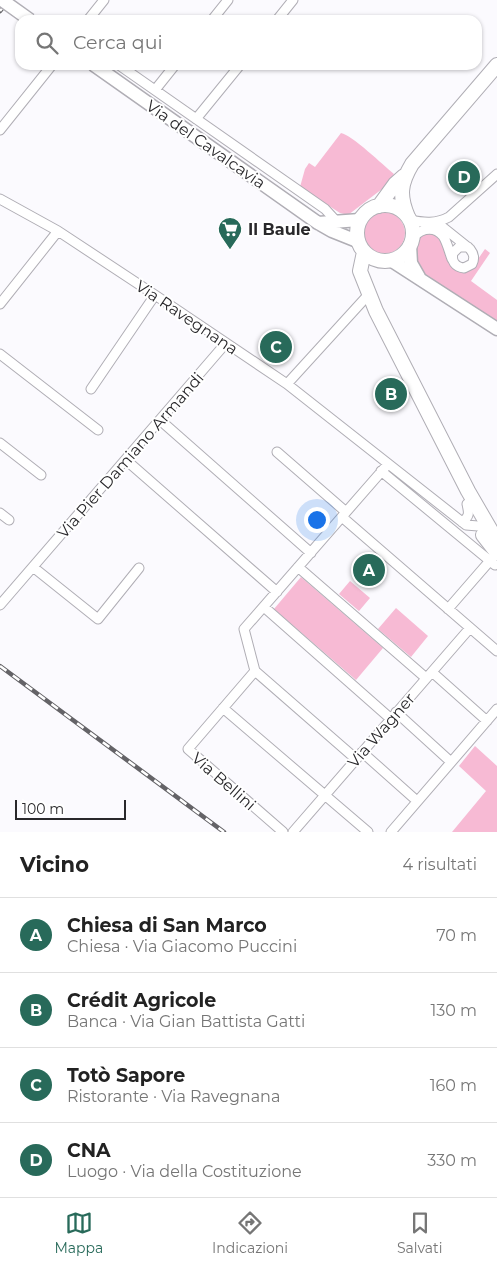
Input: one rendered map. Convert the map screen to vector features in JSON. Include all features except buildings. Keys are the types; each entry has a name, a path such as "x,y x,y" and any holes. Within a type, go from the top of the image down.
{"main road":[{"path":"2,0 23,15"},
{"path":"419,277 411,263 413,235 402,203 402,186 406,174 412,164 497,65"},
{"name":"Via del Cavalcavia","path":"101,70 318,223 360,247"},
{"path":"378,206 395,184 406,174"},
{"path":"409,219 395,207 387,205 378,206 368,211 360,220 357,232 360,247 360,271 376,311 455,466 473,524"},
{"path":"318,223 360,220"},
{"path":"369,294 370,275 376,267 403,255 411,244"},
{"path":"360,247 377,261 388,261 419,277 497,329"},
{"path":"455,466 473,524"},
{"name":"Via Ravegnana","path":"473,524 494,553"}],"street":[{"path":"92,15 104,0"},
{"path":"216,15 228,0"},
{"path":"281,15 293,0"},
{"path":"0,130 48,70"},
{"name":"Via del Cavalcavia","path":"127,70 325,209 337,222"},
{"path":"155,90 171,70"},
{"path":"196,119 236,70"},
{"path":"431,223 442,221 449,217 497,174"},
{"name":"Via Ravegnana","path":"0,198 58,231 286,384 388,464 473,524 494,553"},
{"path":"449,217 447,225 449,232"},
{"path":"409,219 440,225 468,247 474,254 473,261 470,266 464,268 457,267 444,238 438,231 430,229 418,233 411,244"},
{"path":"0,304 58,231"},
{"path":"452,259 456,248 468,247"},
{"path":"286,384 369,294"},
{"path":"90,389 155,295"},
{"name":"Via Pier Damiano Armandi","path":"0,606 226,343"},
{"path":"0,354 98,430"},
{"path":"160,420 311,553"},
{"path":"0,443 41,475"},
{"path":"277,452 448,609 497,651"},
{"path":"126,460 277,592"},
{"path":"388,464 244,629 255,671 417,801"},
{"path":"381,471 494,553 448,609"},
{"path":"0,513 9,520"},
{"path":"33,567 98,619 139,568"},
{"path":"298,567 487,721"},
{"path":"264,607 452,762"},
{"name":"Via Wagner","path":"293,832 470,628"},
{"path":"255,671 223,708 368,832"},
{"name":"Via Bellini","path":"223,708 188,749 283,832"},
{"path":"391,832 497,709"}],"shaded area":[{"path":"341,133 360,144 394,174 386,186 348,215 340,213 300,187 305,169 309,163 315,167"},
{"path":"388,212 396,215 402,221 405,233 402,245 396,251 380,254 372,251 366,245 363,229 366,221 372,215"},
{"path":"432,232 442,239 452,266 476,262 485,249 490,253 471,281 497,300 497,324 423,273 414,255 416,243 426,233"},
{"path":"301,577 383,648 356,680 274,609"},
{"path":"350,581 370,598 359,611 339,594"},
{"path":"396,608 428,636 411,657 378,629"},
{"path":"475,746 497,766 497,832 452,832 486,791 459,766"}],"railway":[{"path":"0,11 9,0"},
{"path":"0,666 224,832"}],"place":[{"name":"CNA","path":"464,177"},
{"name":"Il Baule","path":"230,250"},
{"name":"Totò Sapore","path":"276,347"},
{"name":"Crédit Agricole","path":"391,394"},
{"name":"Chiesa di San Marco","path":"369,570"}]}
